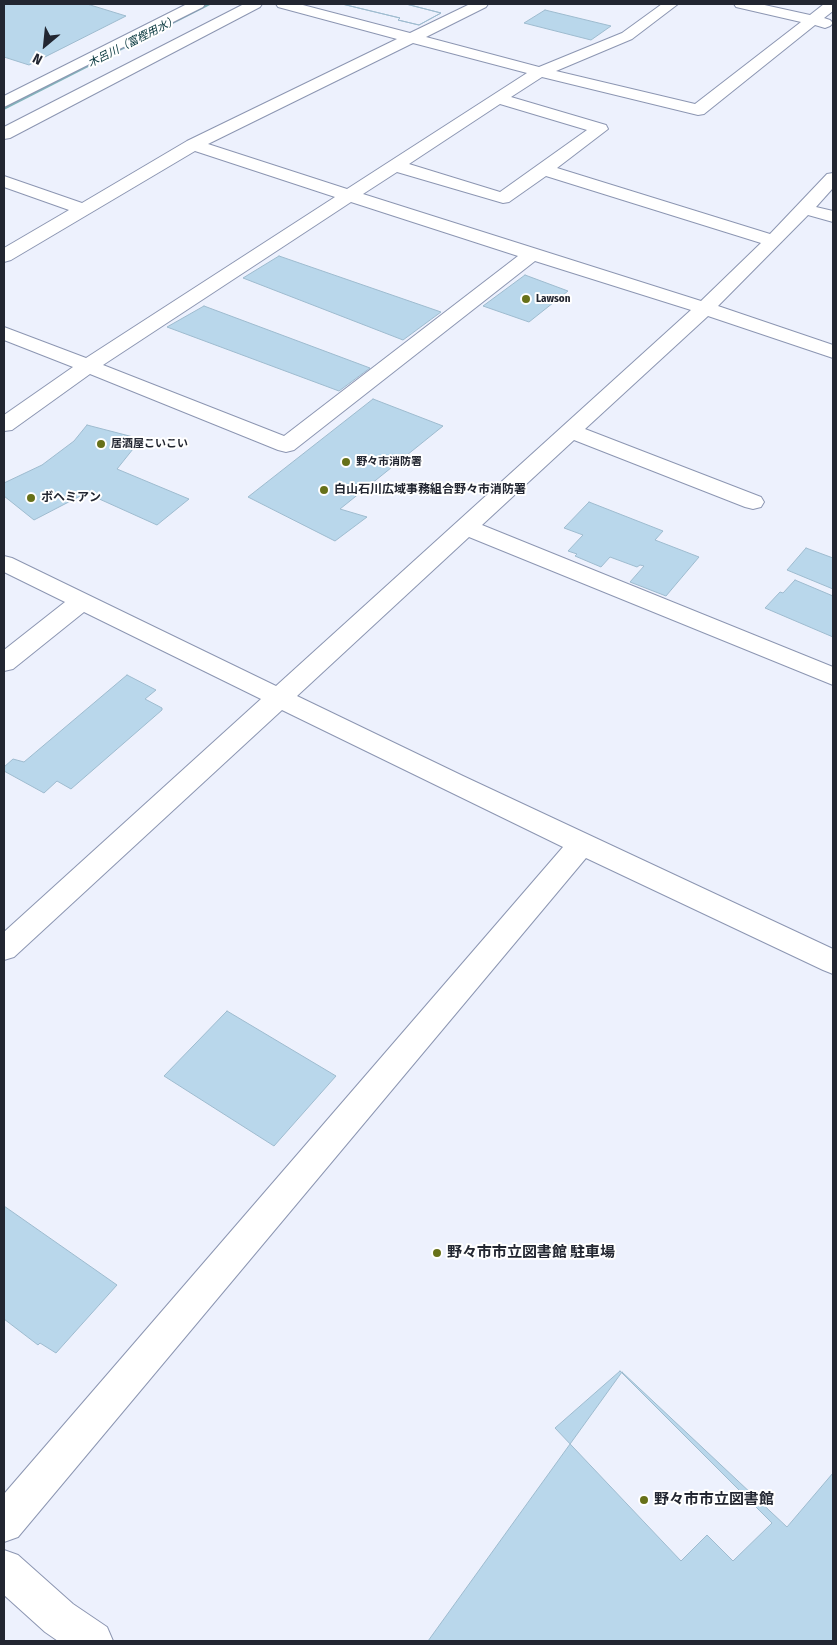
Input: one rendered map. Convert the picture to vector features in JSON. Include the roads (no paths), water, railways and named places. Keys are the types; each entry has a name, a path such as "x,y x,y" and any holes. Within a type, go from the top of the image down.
{"street":[{"path":"4,102 198,4"},
{"path":"4,134 255,4"},
{"path":"283,4 415,37 540,72 698,110 814,21 833,4"},
{"path":"4,256 193,146 481,4"},
{"path":"4,425 88,366 498,98 540,72 627,36 671,4"},
{"path":"741,4 833,25"},
{"path":"394,165 503,198 600,129 498,98"},
{"path":"193,146 705,308 833,352"},
{"path":"543,169 774,241"},
{"path":"4,948 279,699 705,308 774,241 833,178"},
{"path":"4,181 82,209"},
{"path":"805,209 833,217"},
{"path":"4,333 286,445 532,254"},
{"path":"570,431 753,502"},
{"path":"466,527 833,677"},
{"path":"4,563 279,699 833,962"},
{"path":"4,663 81,602"},
{"path":"4,1523 582,843"},
{"path":"4,1569 59,1618 93,1641"}],"waterway":[{"name":"木呂川（富樫用水）","path":"4,108 209,4"}],"place":[{"name":"Lawson","path":"526,299"},
{"name":"居酒屋こいこい","path":"101,444"},
{"name":"野々市消防署","path":"346,462"},
{"name":"白山石川広域事務組合野々市消防署","path":"324,490"},
{"name":"ボヘミアン","path":"31,498"},
{"name":"野々市市立図書館 駐車場","path":"437,1253"},
{"name":"野々市市立図書館","path":"644,1500"}]}
